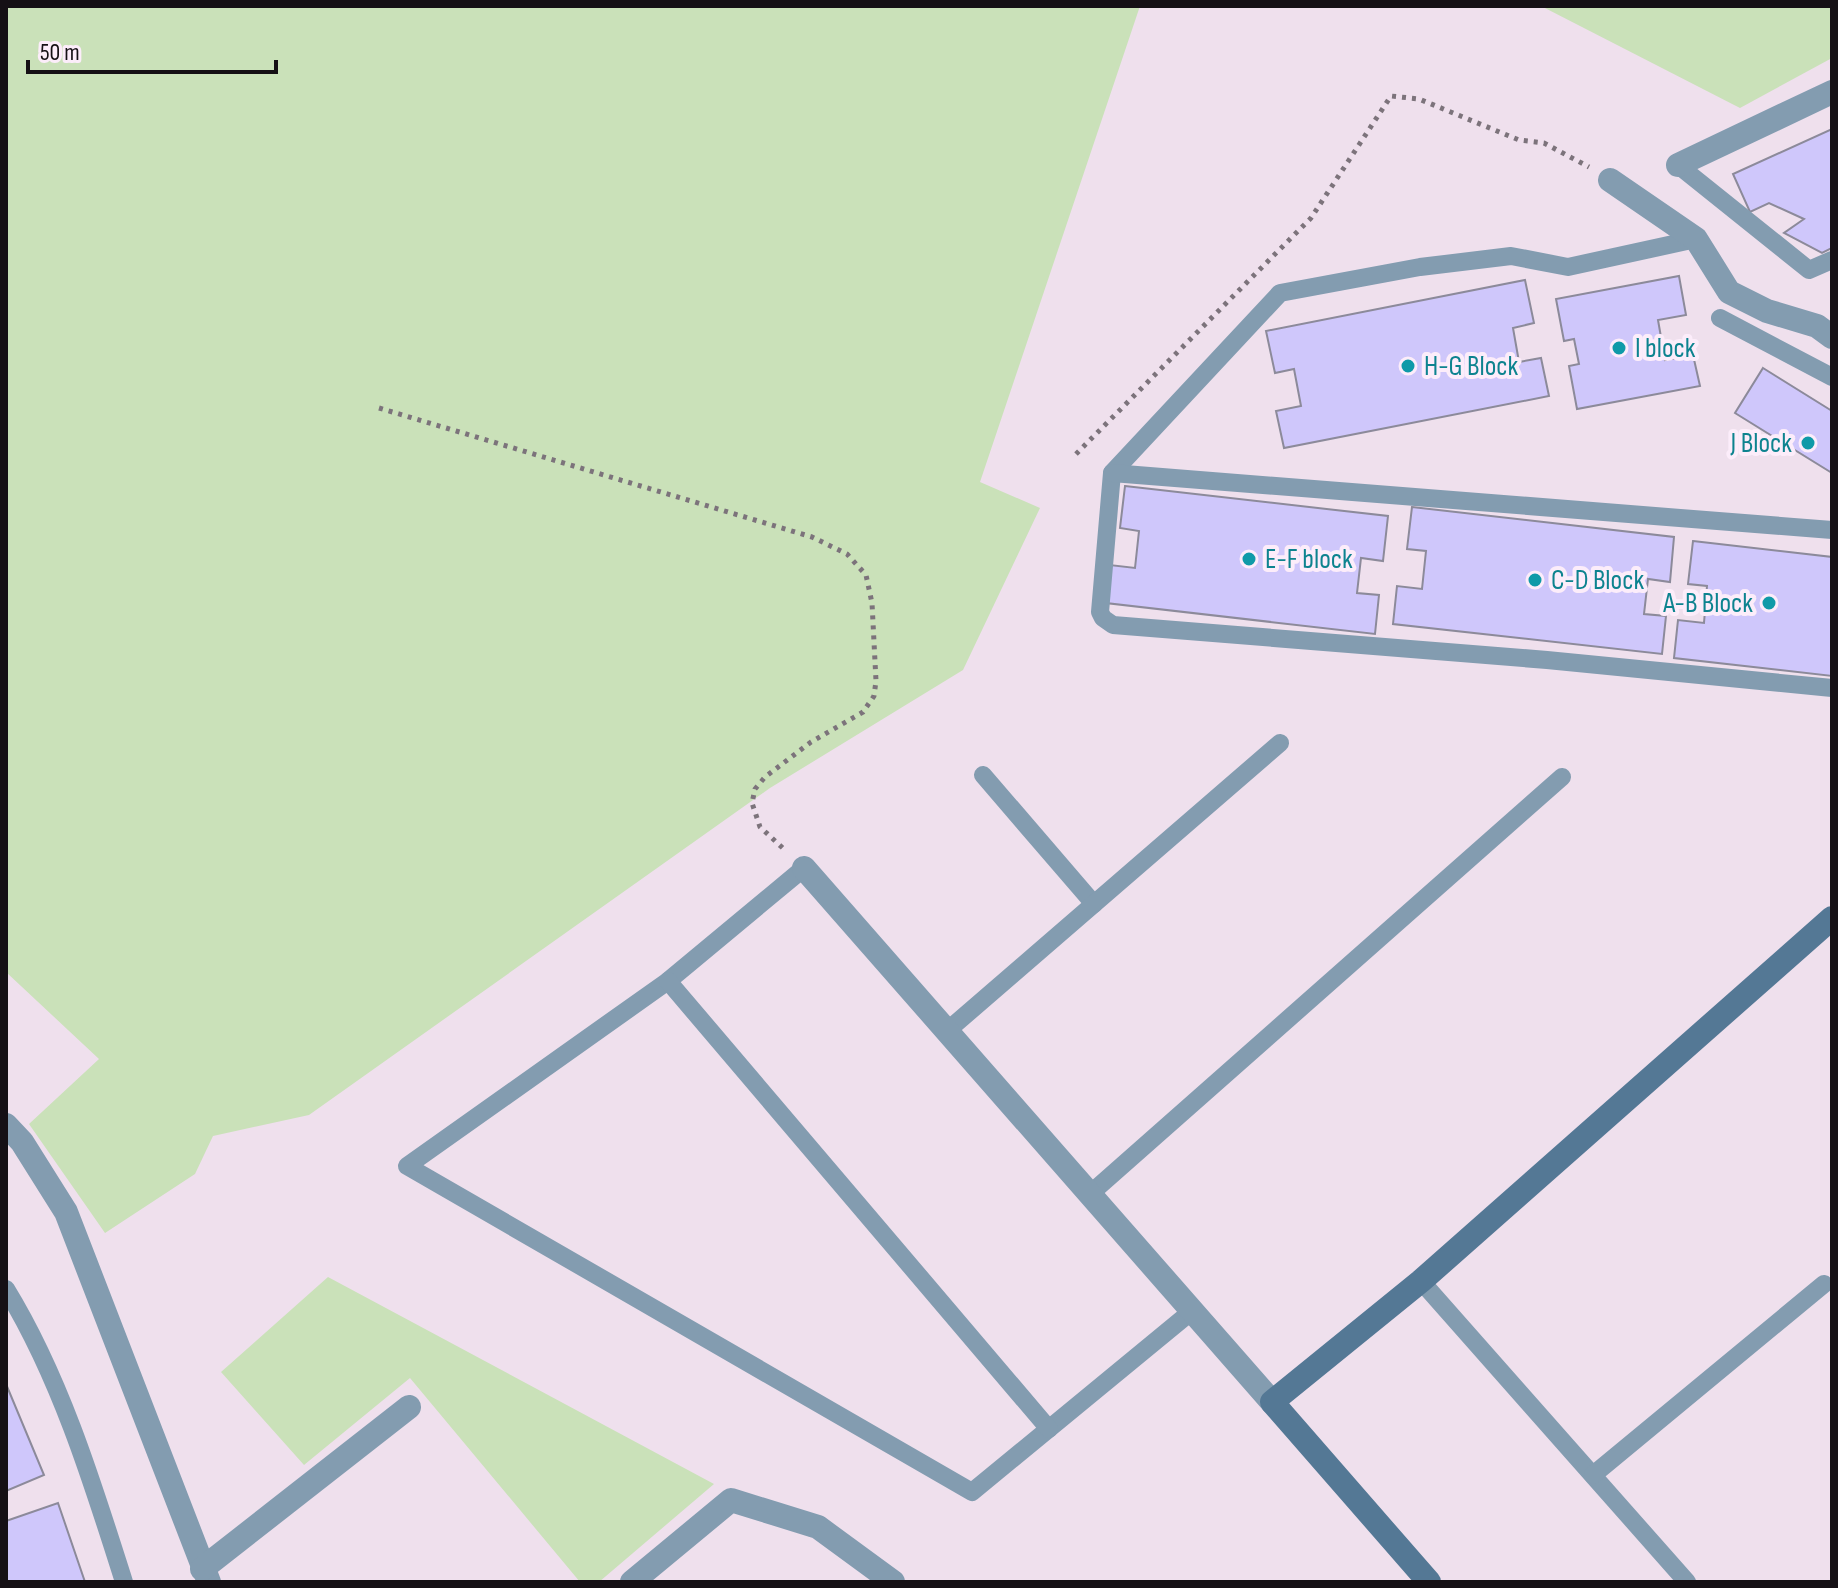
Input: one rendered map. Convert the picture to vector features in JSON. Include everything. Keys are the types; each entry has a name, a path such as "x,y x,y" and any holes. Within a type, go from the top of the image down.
{"street":[{"path":"1678,165 1832,92"},
{"path":"1610,180 1696,239 1729,292 1767,311 1817,326 1832,337"},
{"path":"804,868 1429,1582"},
{"path":"1272,1402 1421,1281 1832,918"},
{"path":"6,1125 22,1142 66,1212 206,1576 409,1407"},
{"path":"632,1582 731,1500 818,1527 893,1582"}],"lane":[{"path":"1678,165 1809,270 1832,260"},
{"path":"1696,239 1568,267 1511,256 1420,267 1280,293 1112,473 1100,612 1113,625 1547,660 1832,688"},
{"path":"1720,318 1832,377"},
{"path":"1112,473 1832,530"},
{"path":"947,1031 1280,743"},
{"path":"983,775 1094,904"},
{"path":"1090,1194 1562,777"},
{"path":"804,868 668,981 407,1166 972,1492 1192,1311"},
{"path":"668,981 1049,1429"},
{"path":"1421,1281 1687,1582"},
{"path":"1593,1475 1824,1284"},
{"path":"6,1289 49,1375 94,1490 124,1582"}],"path":[{"path":"1076,454 1311,218 1391,96 1419,99 1519,140 1544,143 1610,180"},
{"path":"379,408 812,537 847,554 866,575 872,603 874,696 863,712 811,742 765,777 755,789 752,803 760,827 804,868"}],"green space":[{"path":"6,6 1140,6 980,482 1040,508 963,670 770,788 309,1115 213,1136 195,1174 105,1233 29,1124 99,1059 6,972"},
{"path":"1541,6 1832,6 1832,58 1740,108"},
{"path":"328,1277 714,1484 599,1582 580,1582 410,1378 304,1465 221,1372"}],"building":[{"path":"1832,129 1832,248 1822,253 1784,233 1804,219 1769,203 1750,212 1733,174"},
{"name":"I block","path":"1679,276 1686,315 1658,320 1665,360 1693,355 1700,386 1577,409 1569,366 1579,364 1574,339 1564,341 1556,299"},
{"name":"H-G Block","path":"1525,280 1534,323 1513,328 1519,362 1541,358 1549,396 1284,448 1276,411 1301,406 1294,369 1275,373 1266,331"},
{"name":"J Block","path":"1763,368 1832,411 1832,473 1735,413"},
{"name":"E-F block","path":"1125,486 1388,516 1383,561 1361,558 1357,593 1379,595 1375,634 1106,603 1110,565 1135,568 1139,531 1120,528"},
{"name":"C-D Block","path":"1412,507 1674,537 1670,582 1648,579 1644,614 1666,616 1662,654 1393,624 1397,586 1422,589 1426,551 1407,549"},
{"name":"A-B Block","path":"1693,541 1832,557 1832,676 1674,658 1678,620 1704,623 1707,586 1688,584"},
{"path":"6,1384 44,1475 6,1491"},
{"path":"58,1503 85,1582 6,1582 6,1521"}],"place":[{"name":"I block","path":"1619,348"},
{"name":"H-G Block","path":"1408,366"},
{"name":"J Block","path":"1808,443"},
{"name":"E-F block","path":"1249,559"},
{"name":"C-D Block","path":"1535,580"},
{"name":"A-B Block","path":"1769,603"}]}
